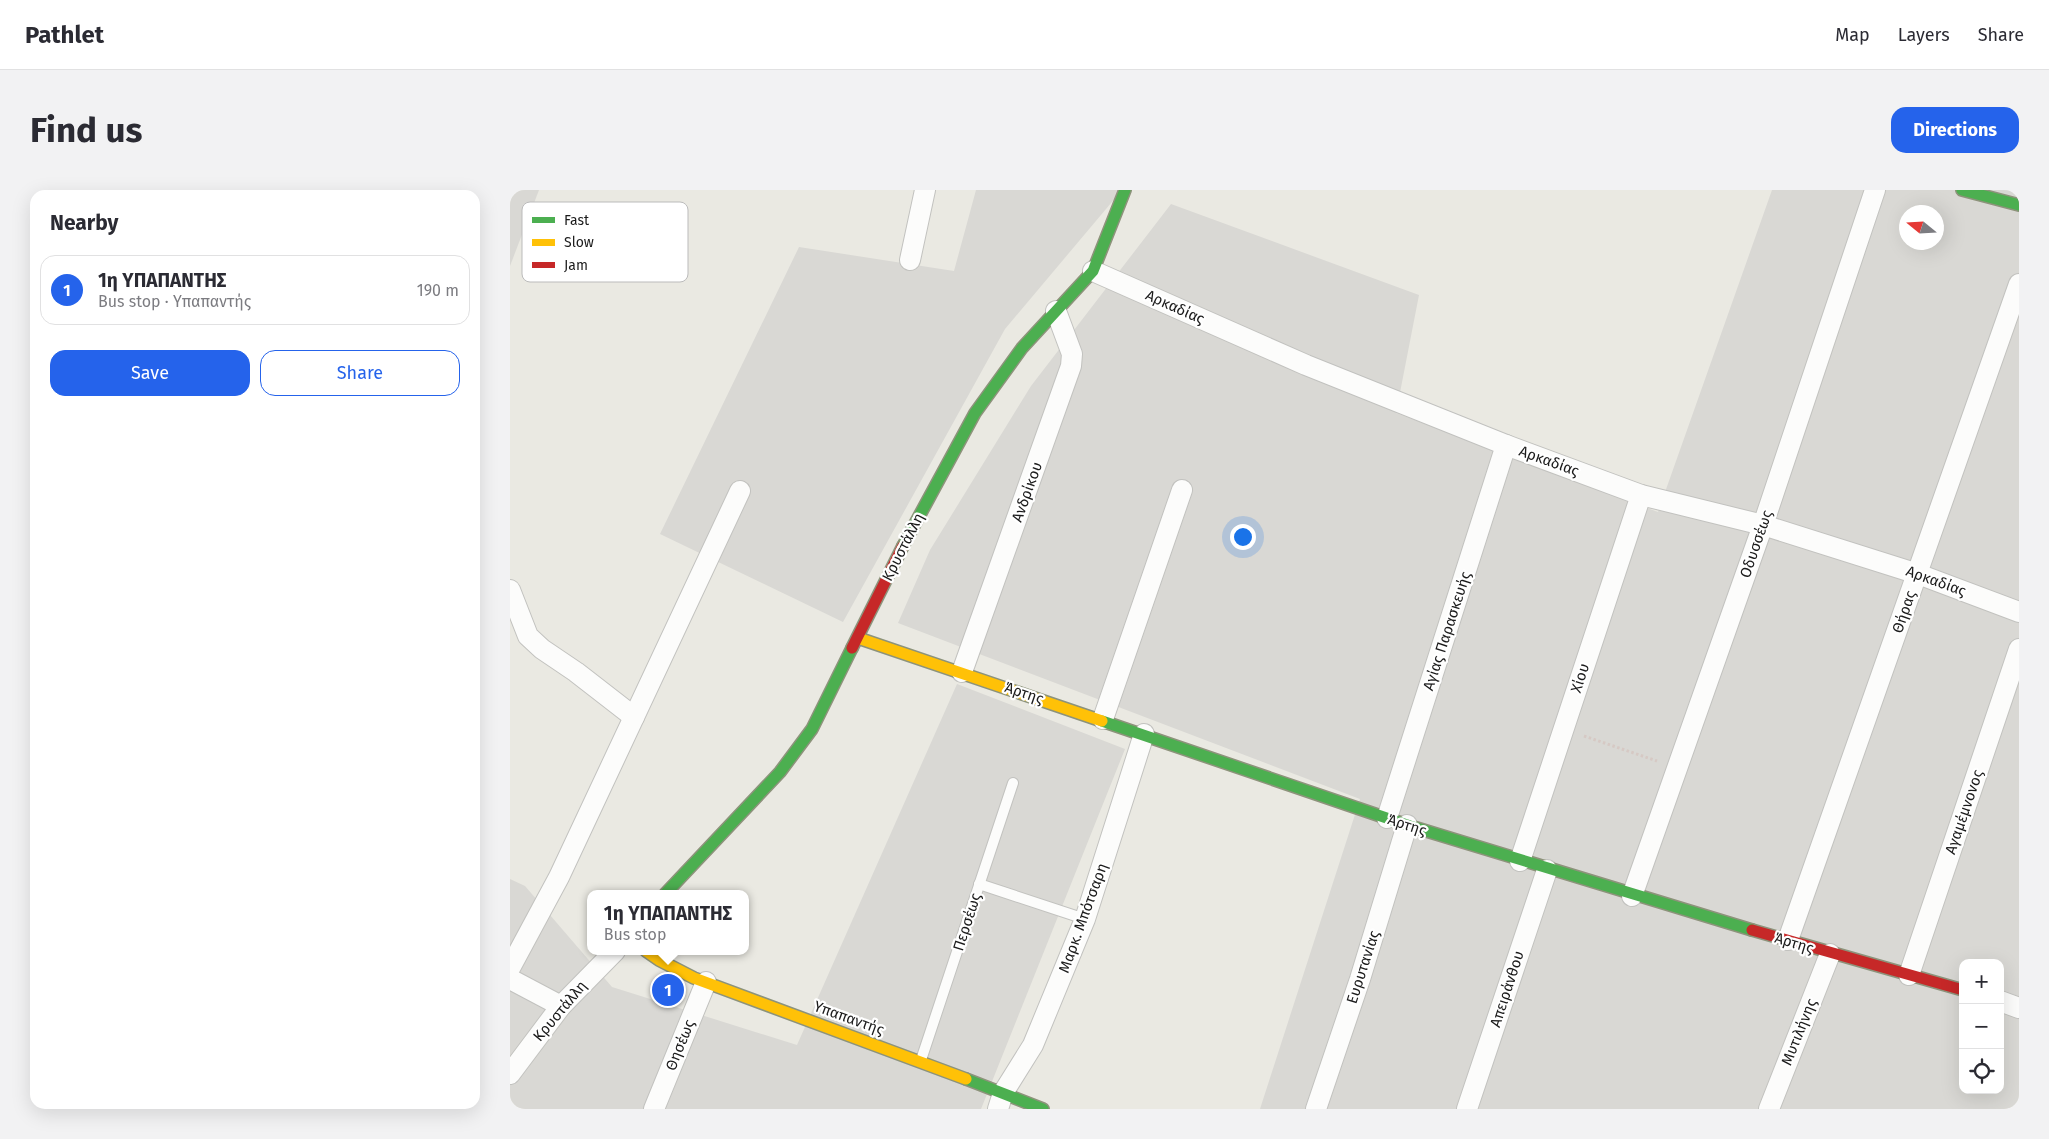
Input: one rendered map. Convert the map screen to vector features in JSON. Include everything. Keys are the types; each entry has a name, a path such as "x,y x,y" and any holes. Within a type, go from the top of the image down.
{"street":[{"path":"910,260 926,190"},
{"name":"Κρυστάλλη","path":"669,890 780,772 812,729 897,557 974,413 1022,348 1094,271 1125,190"},
{"name":"Οδυσσέως","path":"1632,896 1763,525 1875,190"},
{"path":"1962,190 2019,205"},
{"name":"Αρκαδίας","path":"1094,271 1306,365 1506,445 1641,495 1763,525 1918,574 2019,612"},
{"name":"Θήρας","path":"1788,940 2019,284"},
{"name":"Ανδρίκου","path":"962,672 1071,366 1072,354 1056,311"},
{"name":"Αγίας Παρασκευής","path":"1387,818 1506,445"},
{"path":"1103,719 1182,490"},
{"path":"510,968 559,877 740,491"},
{"name":"Χίου","path":"1520,861 1562,729 1641,495"},
{"path":"510,590 528,636 634,717"},
{"name":"Άρτης","path":"858,638 1103,719 1407,825 1547,870 1830,954 1959,989"},
{"name":"Αγαμέμνονος","path":"1909,975 2019,649"},
{"name":"Μαρκ. Μπότσαρη","path":"1001,1101 1033,1045 1085,919 1144,734"},
{"name":"Ευρυτανίας","path":"1316,1109 1360,978 1407,825"},
{"name":"Απειράνθου","path":"1467,1109 1547,870"},
{"name":"Μυτιλήνης","path":"1768,1109 1830,954"},
{"name":"Κρυστάλλη","path":"510,1074 560,1006 611,955"},
{"name":"Υπαπαντής","path":"652,955 660,961 706,982 921,1061 1001,1101 1044,1109"},
{"path":"510,979 560,1006"},
{"name":"Θησέως","path":"654,1109 706,982"},
{"path":"2004,1002 2019,1008"}],"lane":[{"name":"Περσέως","path":"921,1061 1013,783"},
{"path":"979,884 1085,919"}],"path":[{"path":"1562,729 1677,768"}],"shaded area":[{"path":"510,190 539,190 534,202 522,202 522,235 510,266"},
{"path":"976,190 1122,190 1005,329 843,622 660,534 799,247 954,271"},
{"path":"1772,190 2019,190 2019,1109 1260,1109 1360,799 898,623 930,550 1031,386 1171,204 1419,295 1396,413 1658,512"},
{"path":"957,684 1125,749 981,1109 510,1109 510,879 525,886 612,987 797,1045"}],"traffic: fast":[{"path":"903,546 975,413 1022,348 1093,271 1125,190"},
{"path":"1962,190 2019,205"},
{"path":"669,890 780,772 812,729 852,648"},
{"path":"1102,721 1410,826 1752,930"},
{"path":"966,1079 1043,1109"}],"traffic: slow":[{"path":"858,638 1102,721"},
{"path":"652,955 694,978 966,1079"}],"traffic: jam":[{"path":"852,648 903,546"},
{"path":"1752,930 1959,989"}],"place":[{"name":"1η ΥΠΑΠΑΝΤΗΣ","path":"668,990"}]}
